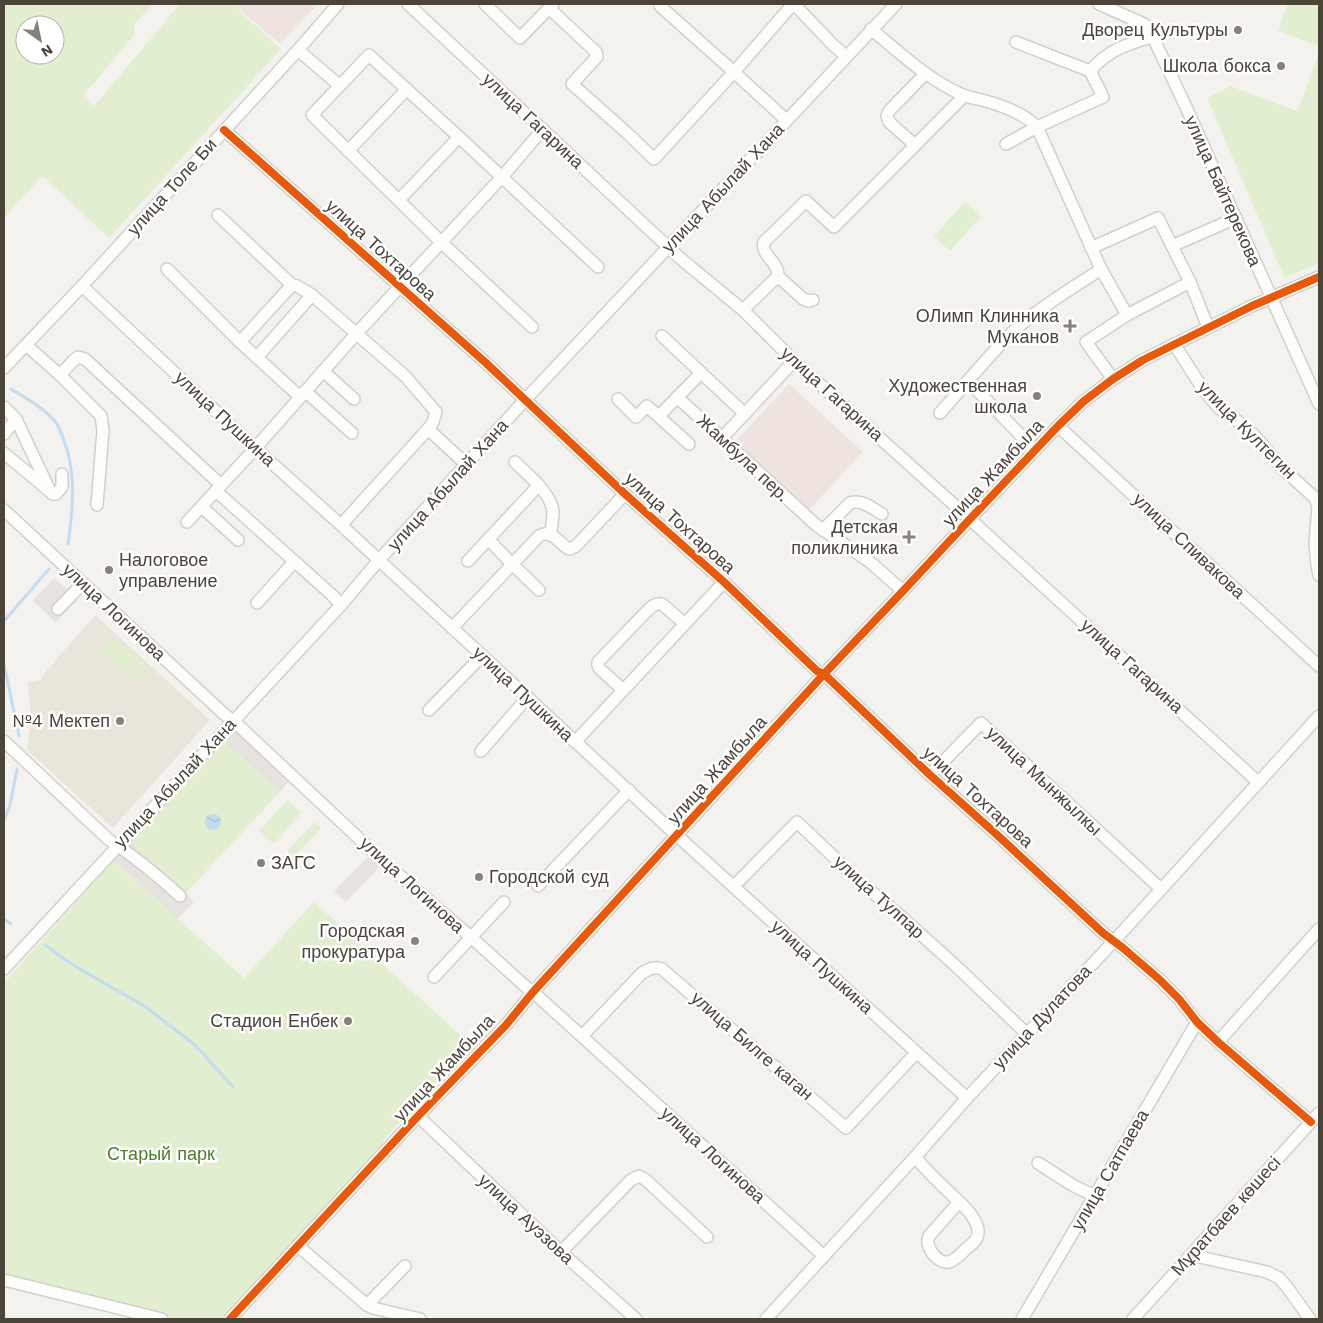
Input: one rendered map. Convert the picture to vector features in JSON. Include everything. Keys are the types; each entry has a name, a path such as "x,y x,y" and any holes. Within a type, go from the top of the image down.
{"street":[{"name":"улица Толе Би","path":"4,368 82,286 338,4"},
{"name":"улица Гагарина","path":"408,4 681,259 743,310 794,362 970,519 1258,782"},
{"path":"485,4 520,38 551,6 596,52 597,57 572,84 654,159 794,4 846,56"},
{"name":"улица Абылай Хана","path":"4,969 341,605 379,560 525,400 896,4"},
{"name":"улица Байтерекова","path":"1099,4 1147,21 1152,37 1272,297 1319,404"},
{"path":"660,6 786,120"},
{"path":"872,29 925,74 964,96 1003,107 1031,121 1037,127 1100,269 1127,315"},
{"path":"1090,71 1102,58 1112,51 1152,37"},
{"path":"1006,144 1037,127 1103,97 1090,71 1016,42"},
{"path":"298,50 339,85"},
{"path":"532,327 441,242 312,115 369,54 598,266"},
{"path":"914,145 889,122 887,116 925,74"},
{"path":"348,151 407,89"},
{"path":"743,310 778,276 778,269 764,250 764,242 806,202 834,227 964,96"},
{"path":"187,522 322,371 502,177 543,129"},
{"name":"улица Тохтарова","path":"224,130 486,362 625,494 724,582 817,671 824,674 930,775 1103,933 1160,980 1198,1022"},
{"path":"399,200 459,137"},
{"path":"218,215 292,285 312,295 405,376 436,412 434,422 341,525"},
{"path":"1091,248 1158,218 1190,282 1208,327"},
{"path":"1172,246 1236,218"},
{"path":"167,269 240,342 352,433"},
{"path":"940,413 1019,326 1100,269"},
{"path":"778,276 803,299 813,300"},
{"name":"улица Жамбыла","path":"230,1319 418,1116 506,1025 533,992 824,674 1035,450 1084,401 1113,379 1143,360 1208,327 1319,277"},
{"path":"1113,379 1086,342 1127,315 1190,282"},
{"path":"240,342 292,285"},
{"name":"улица Пушкина","path":"82,286 527,698 967,1098"},
{"path":"257,357 312,295"},
{"path":"662,336 745,414"},
{"name":"улица Култегин","path":"1174,344 1196,379 1220,409 1254,435 1284,469 1315,498 1318,506 1315,543 1319,575"},
{"path":"26,345 60,375 100,416 103,430 97,506"},
{"path":"60,375 78,357 85,359 294,562 341,605"},
{"path":"722,438 794,362"},
{"path":"322,371 354,399"},
{"path":"659,416 700,372"},
{"path":"968,381 1035,450"},
{"name":"Жамбула пер.","path":"677,398 789,501 823,530 870,562 903,591"},
{"path":"618,399 636,417 647,406 689,444"},
{"path":"4,407 16,419 51,493"},
{"path":"4,434 16,419"},
{"name":"улица Спивакова","path":"1058,426 1319,666"},
{"path":"428,429 467,465"},
{"path":"4,453 51,493 56,494 62,487 62,474"},
{"path":"515,462 549,499 553,510 551,535"},
{"path":"468,561 539,486"},
{"path":"452,628 539,536 548,533 570,549 576,546 625,494"},
{"path":"823,530 850,503 860,502 882,514"},
{"path":"202,506 238,540"},
{"name":"улица Логинова","path":"4,510 384,862 533,992 824,1256"},
{"path":"489,540 539,590"},
{"path":"257,603 294,562"},
{"path":"576,742 684,623 724,582"},
{"path":"58,608 83,583"},
{"path":"623,690 599,668 598,662 654,605 662,604 684,623"},
{"path":"429,710 482,656"},
{"path":"480,751 527,698"},
{"name":"улица Дулатова","path":"766,1319 1319,716"},
{"name":"улица Мынжылкы","path":"930,775 981,723 1161,888"},
{"path":"4,741 108,839 160,878 180,896"},
{"path":"538,886 630,790"},
{"name":"улица Тулпар","path":"734,886 797,822 859,881 957,967 1026,1034"},
{"path":"434,977 504,902"},
{"path":"1218,1042 1319,928"},
{"name":"улица Билге каган","path":"582,1036 642,973 657,967 662,969 846,1128 916,1053"},
{"path":"1198,1022 1218,1042 1311,1122"},
{"name":"улица Сатпаева","path":"1022,1319 1198,1022"},
{"name":"Мұратбаев көшесі","path":"1134,1319 1319,1113"},
{"name":"улица Ауэзова","path":"418,1116 561,1252 636,1319"},
{"path":"915,1157 959,1202 971,1215 977,1225 978,1236 975,1240 953,1260 942,1262 931,1252 927,1240 959,1202"},
{"path":"1038,1163 1074,1186 1095,1196"},
{"path":"561,1252 631,1180 639,1176 646,1180 707,1237"},
{"path":"298,1246 367,1305 389,1313 420,1319"},
{"path":"1191,1256 1267,1272 1279,1278 1310,1319"},
{"path":"367,1305 404,1266"},
{"path":"4,1280 162,1319"}],"shaded area":[{"path":"233,4 318,4 280,44"},
{"path":"789,384 863,452 805,514 731,446"},
{"path":"54,578 78,599 56,622 33,601"},
{"name":"№4 Мектеп","path":"95,615 210,720 113,828 27,750 31,723 28,682 41,680 41,677"},
{"path":"238,725 293,776 280,792 224,742"},
{"path":"130,842 194,901 178,919 114,861"},
{"path":"374,852 384,862 346,902 334,891"}],"green space":[{"path":"4,4 153,4 134,24 135,34 83,96 94,106 180,4 232,4 281,49 109,238 42,176 4,218"},
{"path":"1288,4 1319,4 1319,46 1278,31"},
{"path":"1319,54 1319,264 1284,277 1207,98 1230,86 1297,111"},
{"path":"965,201 981,216 950,251 934,237"},
{"path":"115,637 148,667 134,682 101,653"},
{"path":"224,742 280,792 186,893 130,842"},
{"path":"287,800 301,813 274,844 259,831"},
{"path":"315,822 321,828 294,857 287,851"},
{"name":"Старый парк","path":"113,861 244,978 314,902 470,1044 383,1141 388,1144 221,1319 176,1319 100,1302 4,1276 4,983"}],"water":[{"path":"213,814 221,822 213,830 205,822"}],"waterway":[{"path":"11,389 48,414 57,424 63,438 70,464 73,490 68,544"},
{"path":"4,621 49,569"},
{"path":"4,664 19,736"},
{"path":"4,820 10,805 17,769"},
{"path":"4,919 11,924"},
{"path":"45,945 85,972 146,1007 196,1046 233,1087"}],"cycle path":[{"path":"224,130 486,363 625,494 724,582 817,671 824,674 930,775 1103,933 1160,980 1179,999 1197,1022 1218,1042 1311,1122"},
{"path":"230,1319 418,1116 506,1025 533,992 824,674 1058,426 1084,401 1113,379 1143,360 1252,306 1319,277"}],"place":[{"name":"Дворец Культуры","path":"1238,30"},
{"name":"Школа бокса","path":"1281,66"},
{"name":"ОЛимп Клинника Муканов","path":"1070,326"},
{"name":"Художественная школа","path":"1037,396"},
{"name":"Детская поликлиника","path":"909,537"},
{"name":"Налоговое управление","path":"109,570"},
{"name":"№4 Мектеп","path":"120,721"},
{"name":"ЗАГС","path":"261,863"},
{"name":"Городской суд","path":"479,877"},
{"name":"Городская прокуратура","path":"415,941"},
{"name":"Стадион Енбек","path":"348,1021"}]}
